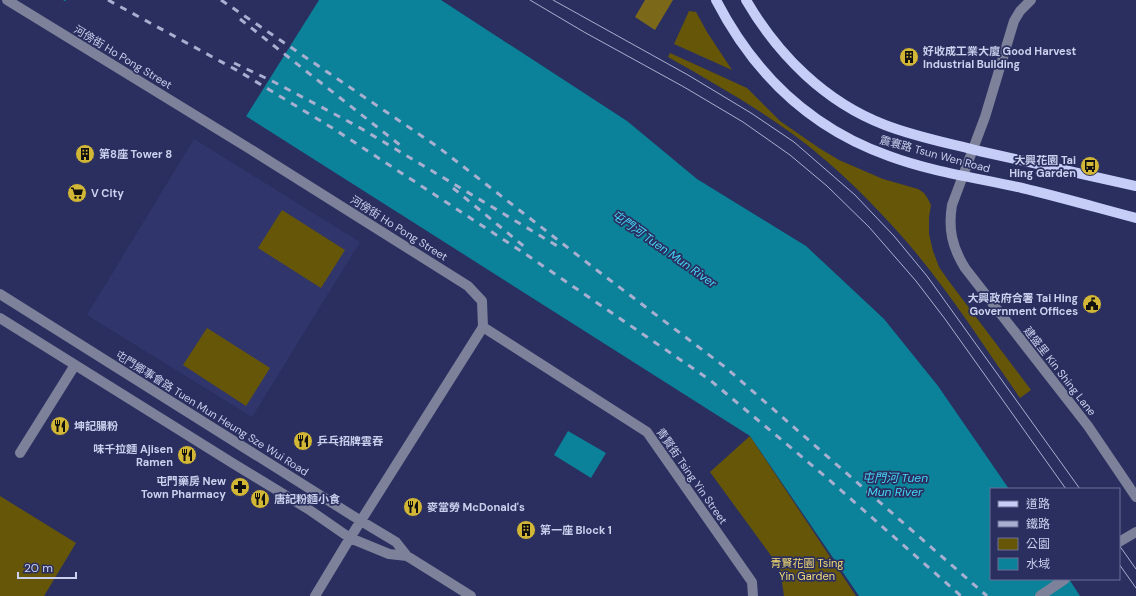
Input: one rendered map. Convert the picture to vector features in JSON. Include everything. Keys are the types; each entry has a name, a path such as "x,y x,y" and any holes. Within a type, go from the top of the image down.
{"main road":[{"name":"震寰路 Tsun Wen Road","path":"716,0 750,55 779,88 813,116 831,128 870,149 890,157 963,176 1023,188 1136,218"},
{"name":"震寰路 Tsun Wen Road","path":"746,0 768,35 796,67 829,94 865,116 885,125 925,138 1136,186"}],"street":[{"name":"河傍街 Ho Pong Street","path":"7,0 239,142 468,286 482,301 484,327"},
{"name":"建盛里 Kin Shing Lane","path":"1031,0 1020,10 1014,21 985,117 952,205 950,231 958,256 965,268 1092,431 1136,497"},
{"name":"屯門鄉事會路 Tuen Mun Heung Sze Wui Road","path":"0,294 396,542 406,556 471,596"},
{"name":"屯門鄉事會路 Tuen Mun Heung Sze Wui Road","path":"0,318 227,460 308,508 350,538 389,554 406,556"},
{"path":"315,596 350,538 484,327"},
{"name":"青賢街 Tsing Yin Street","path":"484,327 647,432 752,582 753,596"},
{"path":"20,453 74,365"},
{"path":"1120,541 1136,532"},
{"path":"1040,596 1064,580"}],"shaded area":[{"path":"645,0 673,0 655,30 635,17"},
{"path":"194,139 360,242 252,417 87,315"}],"green space":[{"path":"689,11 696,12 707,32 732,70 674,44"},
{"path":"670,53 747,88 780,121 839,160 883,179 918,189 924,193 931,205 929,234 939,267 1031,390 1020,398 962,313 915,251 856,188 826,160 794,135 737,97 668,57"},
{"path":"282,210 345,250 321,288 258,248"},
{"path":"207,328 270,368 246,406 183,365"},
{"name":"青賢花園 Tsing Yin Garden","path":"750,436 856,596 784,596 780,568 710,472"},
{"path":"0,496 76,543 44,596 0,596"}],"water":[{"name":"屯門河 Tuen Mun River","path":"63,0 441,0 627,121 697,179 806,246 884,319 938,386 1008,488 990,488 990,580 1070,580 1080,596 859,596 750,436"},
{"path":"568,431 606,453 591,478 554,455"}],"pier":[{"path":"66,0 319,0 245,118 64,3"}],"tram line":[{"path":"530,0 743,122 790,155 827,186 869,227 916,281 945,319 1065,488"},
{"path":"553,0 688,75 751,113 794,142 855,195 894,236 927,276 1079,488"},
{"path":"1120,546 1136,569"},
{"path":"1120,565 1136,588"}],"railway":[{"path":"108,0 240,72 334,129 527,255 710,380 827,478 961,596"},
{"path":"221,0 438,147 725,367 987,596"},
{"path":"240,19 405,149"},
{"path":"234,63 274,82 357,126 559,247"},
{"path":"453,188 526,248"}],"place":[{"name":"好收成工業大廈 Good Harvest Industrial Building","path":"909,57"},
{"name":"第8座 Tower 8","path":"85,154"},
{"name":"大興花園 Tai Hing Garden","path":"1090,166"},
{"name":"V City","path":"77,193"},
{"name":"大興政府合署 Tai Hing Government Offices","path":"1092,304"},
{"name":"坤記腸粉","path":"60,426"},
{"name":"乒乓招牌雲吞","path":"303,441"},
{"name":"味千拉麵 Ajisen Ramen","path":"187,455"},
{"name":"屯門藥房 New Town Pharmacy","path":"240,487"},
{"name":"唐記粉麵小食","path":"260,499"},
{"name":"麥當勞 McDonald's","path":"413,507"},
{"name":"第一座 Block 1","path":"526,530"}]}
